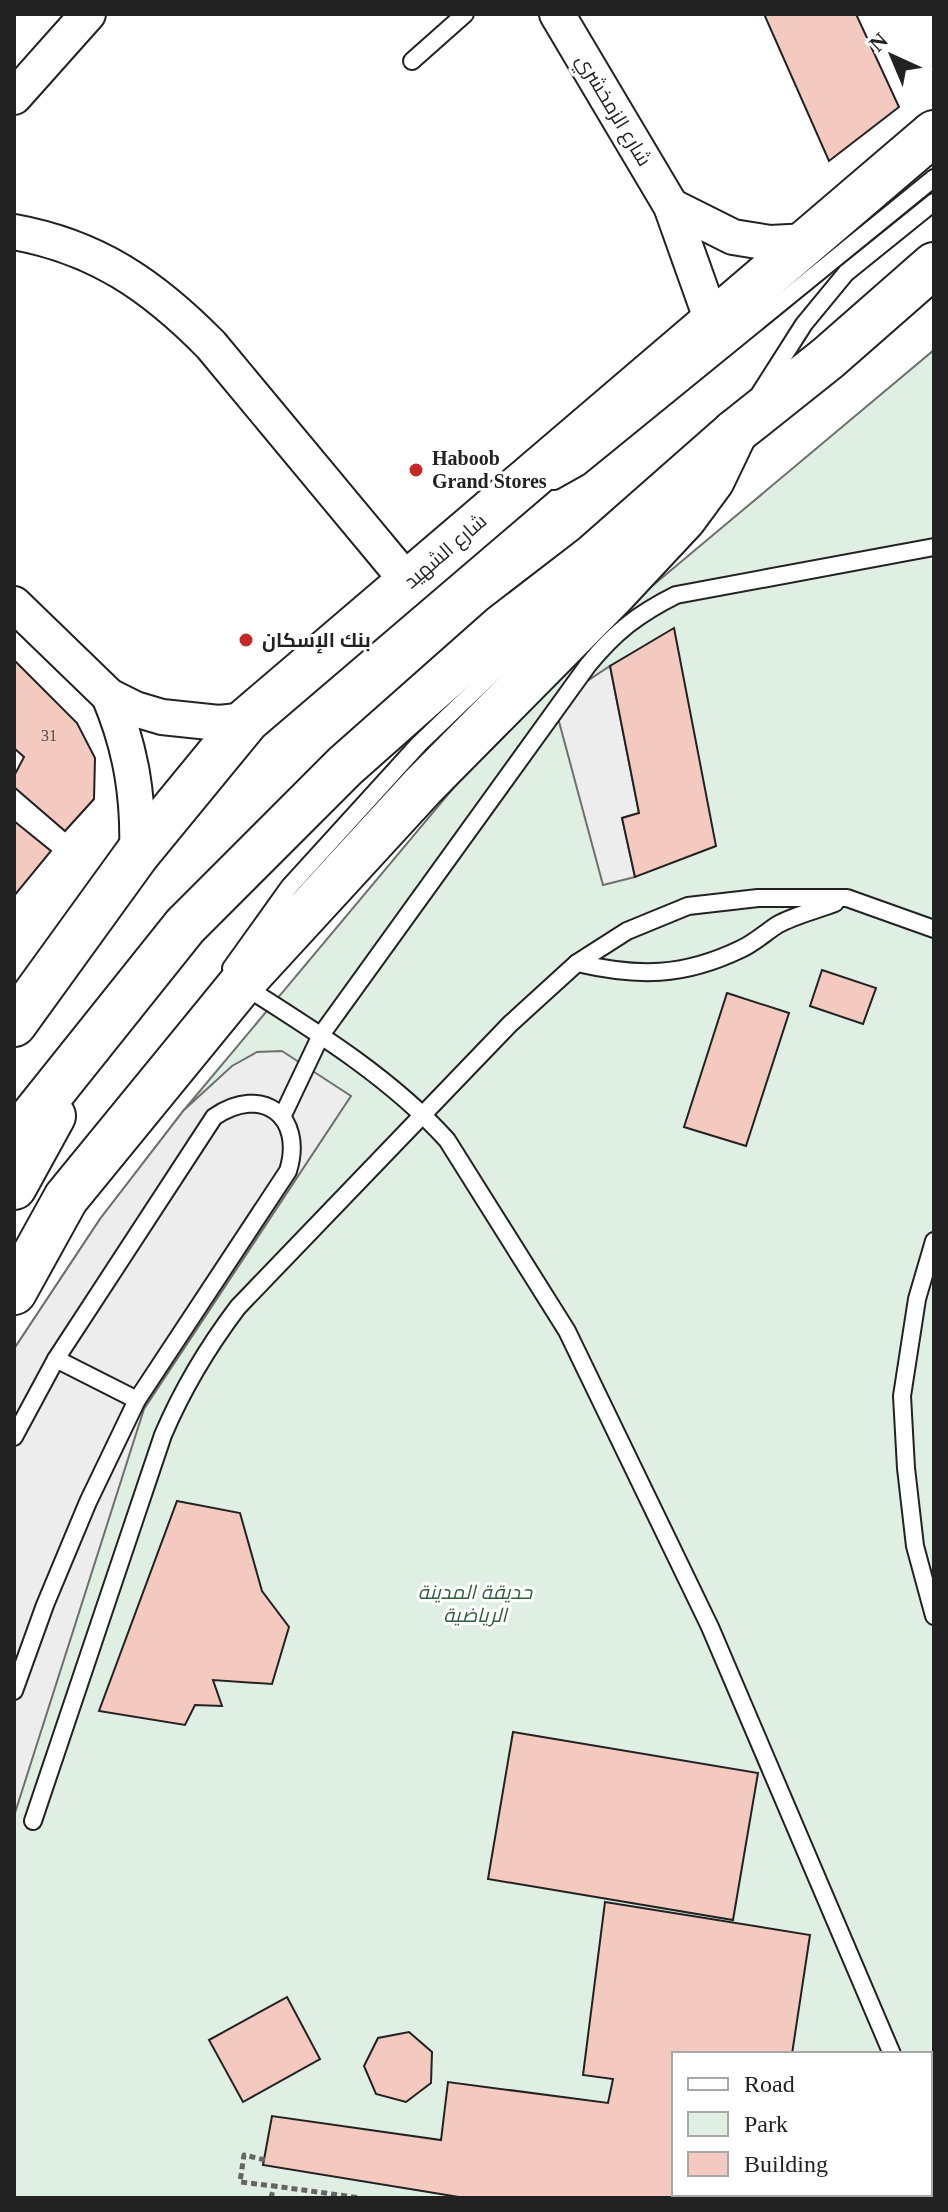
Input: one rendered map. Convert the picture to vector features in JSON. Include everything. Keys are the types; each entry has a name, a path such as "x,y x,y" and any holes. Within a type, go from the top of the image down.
{"main road":[{"name":"شارع الشهيد","path":"14,1024 137,854 247,720 934,133"},
{"path":"14,1140 206,902 345,766 502,627 587,562 735,432 828,358 934,265"},
{"path":"14,1292 66,1198 241,984 423,786 684,518 712,480 735,432"},
{"path":"14,1187 95,1040"}],"street":[{"path":"14,97 88,14"},
{"name":"شارع الزمخشري","path":"557,14 671,206 713,324"},
{"path":"671,206 733,237 770,243 809,241"},
{"path":"14,232 39,236 88,253 133,277 175,308 211,345 408,582"},
{"path":"14,604 109,696 162,717 219,723 247,720"},
{"path":"109,696 122,726 134,772 137,854"}],"lane":[{"path":"412,61 465,14"},
{"path":"508,497 559,479 579,467 934,178"},
{"path":"650,530 735,432 804,324 846,273 934,202"},
{"path":"282,1117 321,1035 611,637 643,612 676,595 934,547"},
{"path":"181,1056 244,947 289,887 419,744 515,652 610,568"},
{"path":"33,1821 163,1435 183,1389 208,1347 238,1307 510,1024 577,963 627,931 688,906 758,898 847,898 934,929"},
{"path":"577,963 619,973 662,973 704,964 743,948 779,924 847,898"},
{"path":"241,984 321,1035 425,1115 447,1140 567,1331 710,1627 891,2052"},
{"path":"14,1437 56,1359 214,1117 230,1106 248,1102 267,1107 282,1117 292,1134 294,1153 288,1171 137,1400 88,1502 45,1605 14,1691"},
{"path":"934,1241 917,1299 902,1396 915,1546 934,1616"},
{"path":"56,1359 137,1400"}],"path":[{"path":"265,2160 244,2155 240,2182 361,2198"},
{"path":"271,2198 274,2186"}],"green space":[{"name":"حديقة المدينة الرياضية","path":"934,350 934,2198 14,2198 14,1349 100,1219 184,1110 553,669"}],"shaded area":[{"path":"610,666 639,813 622,818 635,877 603,885 554,703"},
{"path":"282,1051 351,1096 144,1409 14,1816 14,1349 100,1219 184,1110 232,1066 257,1052"}],"building":[{"path":"764,14 856,14 899,107 829,161"},
{"path":"674,628 716,846 635,877 622,818 639,813 610,666"},
{"path":"14,660 77,723 95,758 94,799 65,831 14,787 14,776 24,757 14,748"},
{"path":"14,821 51,851 14,896"},
{"path":"822,970 876,988 863,1024 810,1006"},
{"path":"727,993 789,1013 746,1146 684,1127"},
{"path":"177,1501 240,1513 262,1591 289,1627 272,1684 213,1680 222,1706 195,1705 185,1725 99,1711"},
{"path":"513,1732 758,1773 733,1920 488,1879"},
{"path":"605,1902 810,1935 792,2052 672,2052 672,2196 801,2198 465,2198 263,2165 272,2116 441,2140 448,2082 608,2103 613,2079 583,2075"},
{"path":"287,1997 320,2059 243,2102 209,2040"},
{"path":"409,2032 432,2052 431,2083 406,2102 376,2094 364,2066 378,2038"},
{"path":"826,2196 912,2196 911,2198"}],"place":[{"name":"Haboob Grand Stores","path":"416,470"},
{"name":"بنك الإسكان","path":"246,640"}]}
